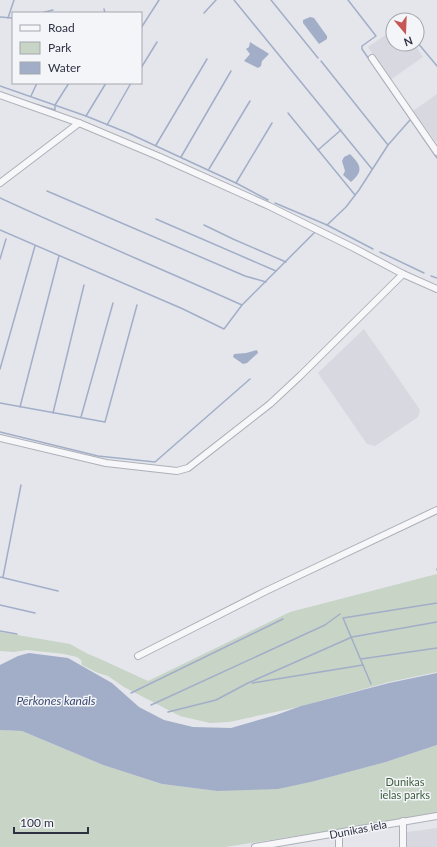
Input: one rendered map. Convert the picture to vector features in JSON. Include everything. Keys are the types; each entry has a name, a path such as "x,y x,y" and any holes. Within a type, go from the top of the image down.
{"street":[{"path":"372,58 437,152"},
{"path":"0,95 80,122 160,157 269,206 403,274 437,289"},
{"path":"0,183 80,122"},
{"path":"0,438 106,463 177,471 188,468 275,399 324,353 403,274"},
{"path":"138,656 266,591 437,510"},
{"name":"Dunikas iela","path":"255,847 437,816"},
{"path":"403,821 403,847"},
{"path":"339,833 339,847"}],"shaded area":[{"path":"385,35 385,52 420,52 423,57 390,80 368,47"},
{"path":"437,94 437,141 436,142 413,111"},
{"path":"364,329 420,410 418,417 375,446 367,444 318,373"},
{"path":"437,828 437,847 407,847 407,832"}],"green space":[{"path":"437,574 437,672 389,682 294,708 229,722 210,723 180,716 124,687 108,676 82,665 81,660 77,657 27,650 14,652 0,651 0,632 70,644 88,654 148,681 290,612"},
{"name":"Dunikas ielas parks","path":"0,730 22,731 103,765 162,784 217,791 315,781 386,762 437,745 437,814 225,847 0,847"}],"water":[{"path":"310,17 314,18 327,36 327,39 319,44 303,23 303,20"},
{"path":"250,42 269,54 258,68 244,61 250,54 246,49 249,47"},
{"path":"350,154 357,161 360,168 358,175 351,182 343,175 345,171 342,161 344,157"},
{"path":"257,350 258,353 247,363 243,364 233,357 234,354"},
{"name":"Pērkones kanāls","path":"29,653 68,658 112,683 139,707 164,720 193,727 231,728 301,706 389,683 437,673 437,745 386,762 315,781 278,789 217,791 162,784 103,765 22,731 0,730 0,665 18,656"}],"waterway":[{"path":"8,18 14,0"},
{"path":"142,26 159,0"},
{"path":"204,13 216,0"},
{"path":"234,0 372,169"},
{"path":"271,0 318,58"},
{"path":"348,0 376,36 362,46 362,49 437,158"},
{"path":"45,12 53,10"},
{"path":"0,17 12,18"},
{"path":"142,66 157,42"},
{"path":"425,52 437,66"},
{"path":"156,145 207,59"},
{"path":"321,61 388,145"},
{"path":"181,157 231,71"},
{"path":"31,96 37,84"},
{"path":"28,102 55,110 55,105 68,84"},
{"path":"86,116 105,84"},
{"path":"107,125 130,84"},
{"path":"0,86 86,116 128,133 236,183 268,200"},
{"path":"209,169 250,101"},
{"path":"288,113 355,195"},
{"path":"275,203 327,225 346,207 359,190 388,145 410,120"},
{"path":"236,183 272,123"},
{"path":"318,150 341,130"},
{"path":"47,191 245,276 266,282"},
{"path":"0,198 242,305"},
{"path":"156,219 276,271"},
{"path":"204,225 286,262"},
{"path":"327,225 373,249"},
{"path":"0,230 183,309 224,329 242,305 315,232"},
{"path":"0,259 6,239"},
{"path":"0,369 35,246"},
{"path":"380,252 424,273"},
{"path":"20,407 59,256"},
{"path":"431,276 437,278"},
{"path":"53,413 84,285"},
{"path":"81,417 113,303"},
{"path":"0,403 105,422 137,305"},
{"path":"0,432 98,456 155,462 250,379"},
{"path":"3,577 21,485"},
{"path":"0,577 58,591"},
{"path":"371,684 343,618 437,603"},
{"path":"0,605 35,613"},
{"path":"151,705 325,625 340,614"},
{"path":"131,693 283,619"},
{"path":"168,712 216,700 248,683 352,637 437,622"},
{"path":"0,631 17,634"},
{"path":"361,659 437,648"},
{"path":"252,683 363,665"}]}
